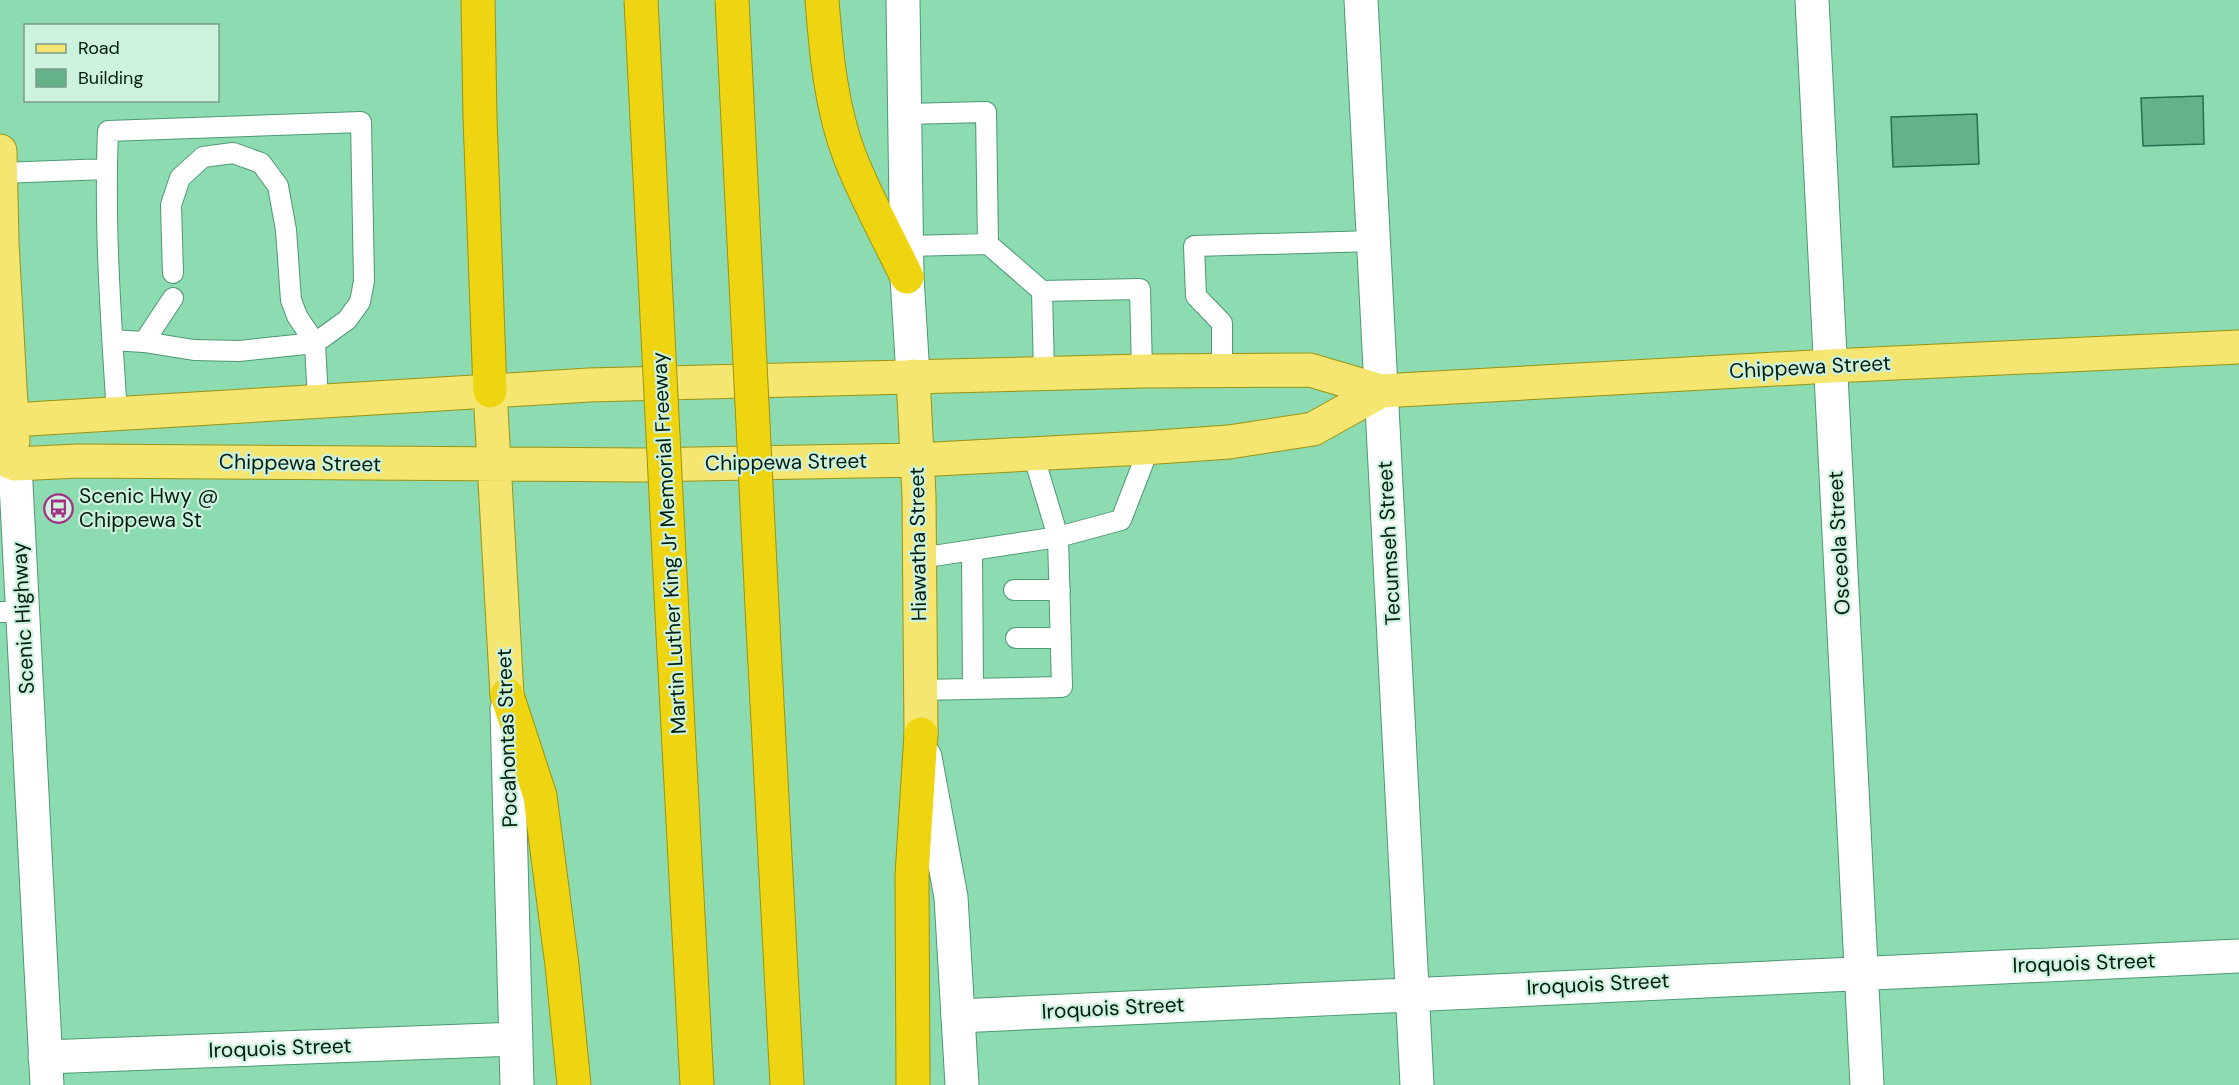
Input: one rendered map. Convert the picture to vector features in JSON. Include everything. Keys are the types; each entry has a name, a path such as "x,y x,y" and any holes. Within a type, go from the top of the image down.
{"highway":[{"path":"478,0 490,391"},
{"name":"Martin Luther King Jr Memorial Freeway","path":"641,0 697,1085"},
{"path":"732,0 787,1085"},
{"path":"822,0 825,42 833,88 850,156 907,261"},
{"path":"507,695 540,796 562,965 574,1085"},
{"path":"913,1085 912,875 921,734"}],"main road":[{"name":"Scenic Highway","path":"1,162 7,461"},
{"name":"Chippewa Street","path":"6,422 589,385 1044,373 1310,370 1381,391 1831,366 2239,347"},
{"name":"Hiawatha Street","path":"913,376 920,558 921,734"},
{"name":"Pocahontas Street","path":"490,391 507,695"},
{"name":"Chippewa Street","path":"7,461 642,465 917,460 1229,442 1313,429 1381,391"}],"street":[{"name":"Hiawatha Street","path":"903,0 907,261 913,376"},
{"name":"Tecumseh Street","path":"1361,0 1417,1085"},
{"name":"Osceola Street","path":"1812,0 1867,1085"},
{"name":"Scenic Highway","path":"7,461 11,612 46,1071"},
{"name":"Pocahontas Street","path":"507,695 518,1085"},
{"name":"Hiawatha Street","path":"921,734 951,897 962,1085"},
{"name":"Iroquois Street","path":"958,1016 2239,956"},
{"name":"Iroquois Street","path":"46,1071 515,1039"}],"lane":[{"path":"905,114 986,112 988,244 1042,291 1140,289 1142,371"},
{"path":"112,340 144,342 194,350 239,351 315,343 347,320 360,302 364,281 361,122 108,130 112,340 117,414"},
{"path":"173,273 171,205 180,178 203,157 233,153 261,163 278,186 286,230 291,300 297,316 315,343 318,402"},
{"path":"1,162 107,169"},
{"path":"1222,370 1222,323 1196,296 1194,246 1374,241"},
{"path":"907,261 988,244"},
{"path":"1042,291 1044,373"},
{"path":"144,342 173,298"},
{"path":"920,558 1058,537 1120,520 1149,448"},
{"path":"920,690 1062,687 1058,537 1033,454"},
{"path":"972,550 977,590 978,638 973,689"},
{"path":"1014,590 1060,590"},
{"path":"1016,638 1061,638"}],"building":[{"path":"2203,96 2204,144 2143,146 2141,98"},
{"path":"1977,114 1979,164 1893,167 1891,117"}],"place":[{"name":"Scenic Hwy @ Chippewa St","path":"58,508"}]}
